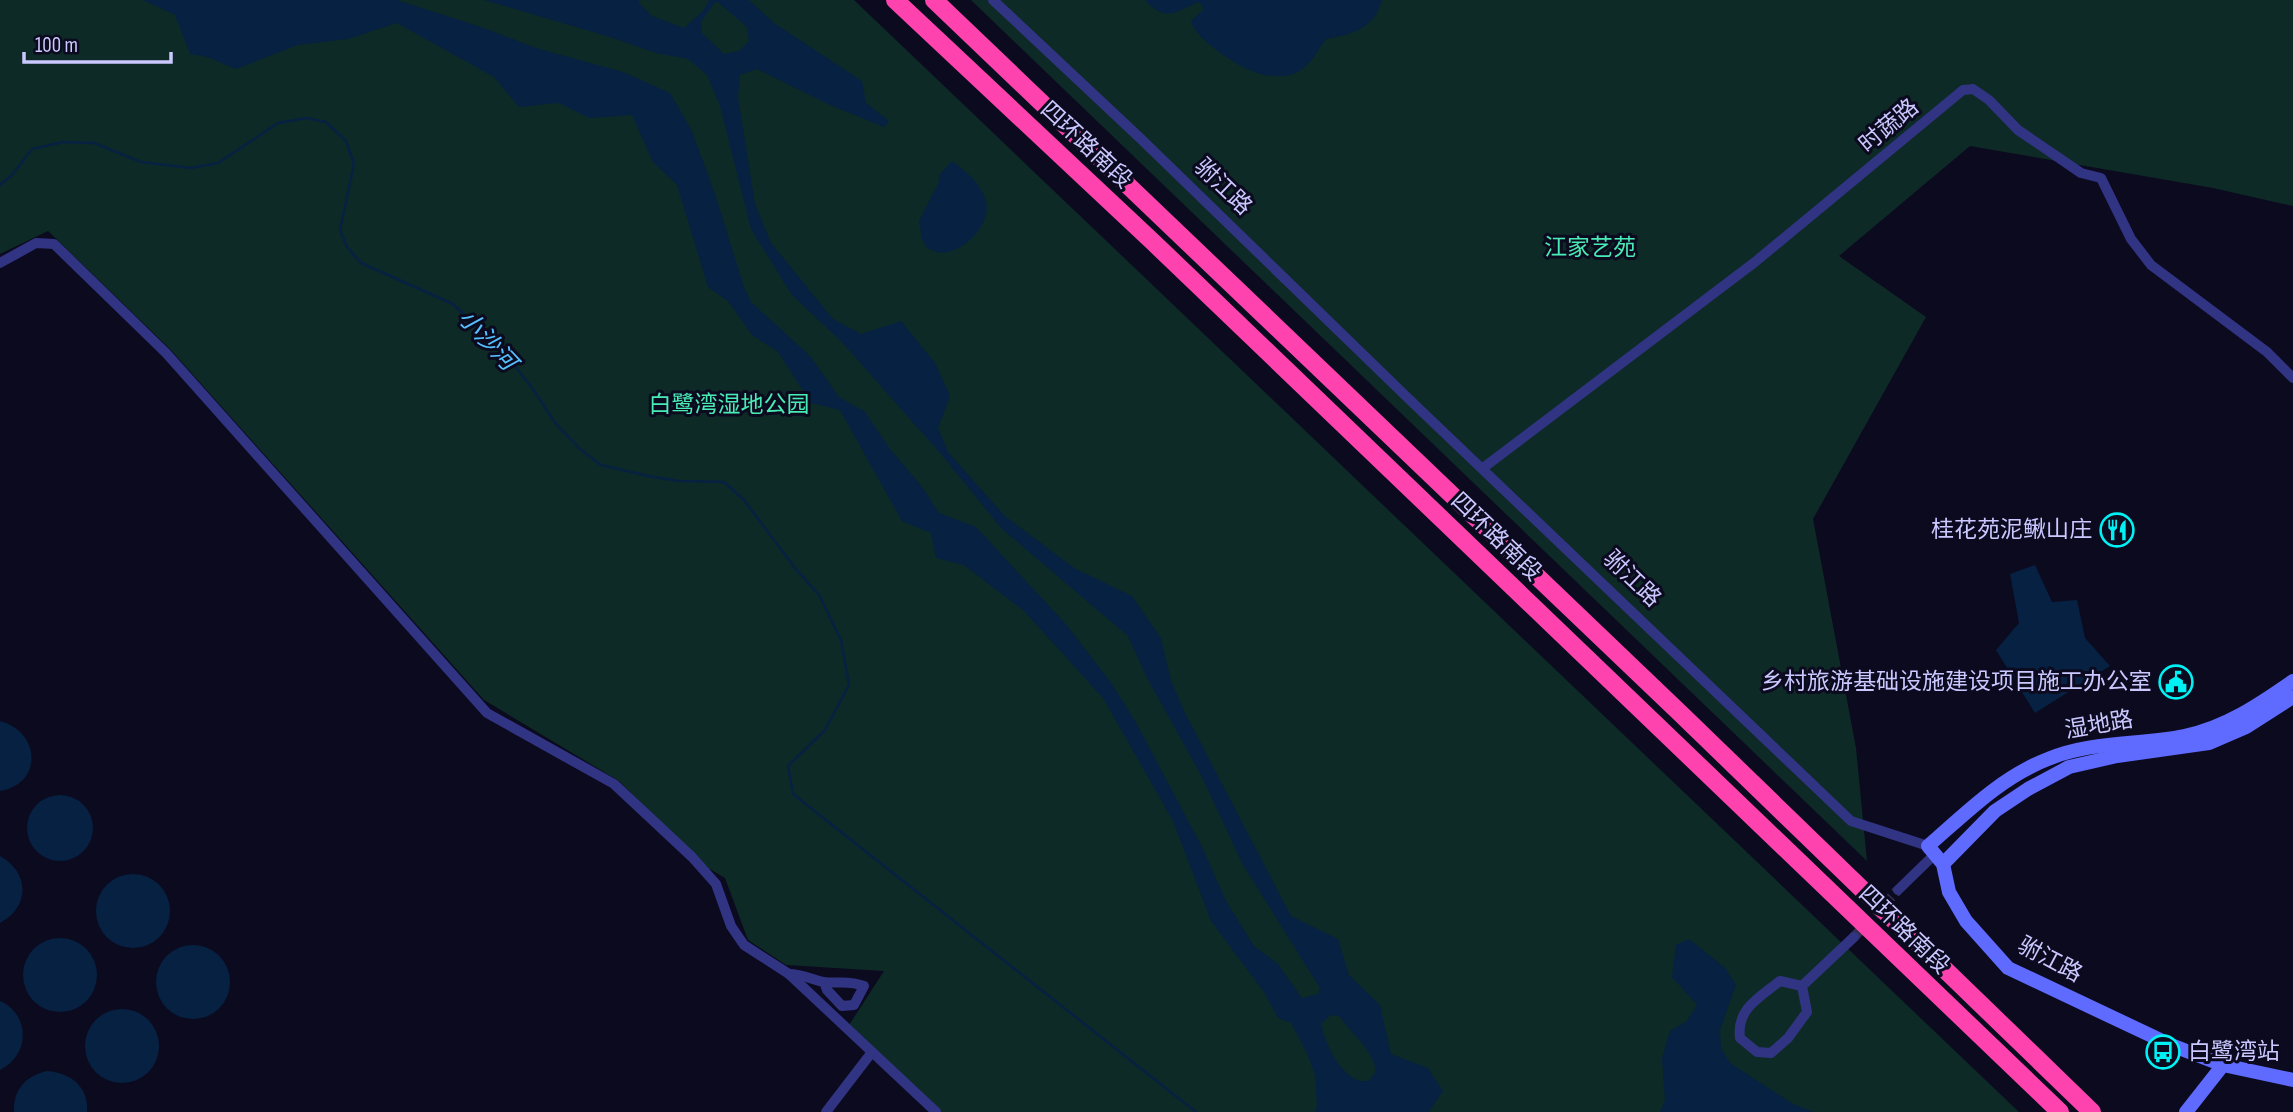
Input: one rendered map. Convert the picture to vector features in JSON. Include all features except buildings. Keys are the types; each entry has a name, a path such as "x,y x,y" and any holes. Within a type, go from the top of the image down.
{"highway":[{"name":"四环路南段","path":"895,0 1183,270 2060,1112"},
{"name":"四环路南段","path":"934,0 2092,1112"}],"street":[{"name":"驸江路","path":"993,0 1852,821 1935,855 1949,892 1966,921 2008,968 2171,1045 2224,1065 2293,1080"},
{"name":"时蔬路","path":"1483,468 1755,262 1963,90 1973,89 2018,130 2081,173 2101,178 2130,239 2151,265 2267,352 2293,378"},
{"path":"0,263 36,243 54,244 166,353 487,713 614,784 692,857 716,884 731,926 744,945 789,974 936,1112"},
{"name":"湿地路","path":"1935,855 1984,797 2009,779 2047,759 2077,749 2184,736 2212,728 2257,705 2293,681"},
{"name":"湿地路","path":"1935,855 2028,789 2069,767 2209,743 2246,727 2293,697"},
{"path":"1898,890 1935,855"},
{"path":"1802,986 1854,937"},
{"path":"789,974 799,974 824,982"},
{"path":"1780,982 1802,986 1808,1012 1788,1038 1771,1053 1757,1052 1740,1038 1739,1025 1749,1005 1780,982"},
{"path":"826,1112 872,1052"},
{"path":"2186,1112 2224,1065"}],"green space":[{"name":"白鹭湾湿地公园","path":"0,0 854,0 2019,1112 938,1112 849,1025 884,971 786,965 748,940 725,878 708,868 619,781 484,700 170,349 48,231 0,254"},
{"name":"江家艺苑","path":"971,0 2293,0 2293,206 2213,188 1970,146 1839,256 1926,317 1813,519 1856,748 1867,861"}],"water":[{"path":"143,0 397,0 536,48 623,72 670,93 691,129 751,302 810,356 839,397 865,412 939,513 976,527 1065,623 1112,684 1138,726 1203,849 1226,901 1254,946 1278,964 1302,998 1318,994 1320,988 1243,865 1202,777 1146,676 1128,636 1001,528 941,454 841,341 792,295 751,229 720,106 707,75 688,59 656,53 484,0 639,0 652,16 684,28 703,11 709,0 749,0 774,23 862,81 866,103 889,121 884,127 830,105 757,69 740,75 738,97 755,204 771,243 833,319 861,334 901,321 935,363 950,396 938,428 948,452 1005,516 1074,568 1132,596 1161,638 1171,681 1184,711 1291,916 1338,939 1349,975 1380,1005 1391,1054 1428,1068 1443,1091 1429,1112 1315,1112 1315,1075 1307,1053 1291,1023 1278,1018 1264,992 1211,921 1173,821 1103,698 1024,611 964,565 936,558 931,533 902,521 840,410 811,403 778,352 752,335 728,301 708,287 677,185 653,162 632,115 589,118 559,103 519,107 494,77 397,23 348,39 298,45 236,69 207,57 190,54 175,15","holes":["715,2 747,27 749,41 739,51 724,54 702,33 701,22","1331,1015 1339,1016 1370,1054 1375,1071 1368,1081 1359,1080 1343,1070 1331,1052 1321,1024"]},
{"path":"1145,0 1382,0 1374,18 1368,24 1345,35 1326,39 1303,69 1290,75 1278,76 1256,73 1211,46 1191,21 1204,9 1199,2 1177,12 1165,13"},
{"path":"952,161 976,182 983,192 987,207 982,225 969,241 952,251 941,253 927,248 922,239 919,221 938,184 940,174"},
{"path":"2035,565 2052,602 2077,600 2085,638 2110,666 2035,713 1996,650 2019,623 2010,574"},
{"path":"0,721 14,727 23,736 32,758 24,779 0,791"},
{"path":"53,795 67,795 79,800 88,809 93,828 91,841 84,852 67,861 53,861 41,856 32,847 27,835 27,821 32,809 41,800"},
{"path":"0,856 17,871 22,889 17,908 0,923"},
{"path":"133,874 154,880 164,890 170,911 164,932 154,942 133,948 112,942 102,932 96,911 102,890 112,880"},
{"path":"60,938 81,944 91,954 97,975 91,996 81,1006 60,1012 39,1006 29,996 23,975 29,954 39,944"},
{"path":"1689,939 1725,968 1736,985 1720,1030 1721,1048 1730,1063 1793,1104 1814,1112 1660,1112 1665,1100 1662,1058 1670,1031 1687,1021 1697,1005 1672,977 1676,945"},
{"path":"193,945 214,951 224,961 230,982 224,1003 214,1013 193,1019 172,1013 162,1003 156,982 162,961 172,951"},
{"path":"0,1001 10,1007 17,1016 23,1035 17,1055 0,1070"},
{"path":"122,1009 143,1015 153,1025 159,1046 153,1067 143,1077 122,1083 101,1077 91,1067 85,1046 91,1025 101,1015"},
{"path":"47,1071 76,1082 85,1095 87,1112 14,1112 18,1090 22,1085 33,1076"}],"waterway":[{"name":"小沙河","path":"0,185 12,175 32,149 63,142 94,143 141,162 191,168 218,163 278,123 306,118 326,122 346,141 354,164 340,230 347,247 361,263 453,304 502,350 556,424 580,449 601,465 679,481 724,482 744,500 795,568 819,595 841,640 849,685 825,730 788,766 793,794 1196,1112"}],"tunnel":[{"path":"1854,937 1898,890"}],"place":[{"name":"桂花苑泥鳅山庄","path":"2117,530"},
{"name":"乡村旅游基础设施建设项目施工办公室","path":"2176,682"},
{"name":"白鹭湾站","path":"2163,1052"}]}
